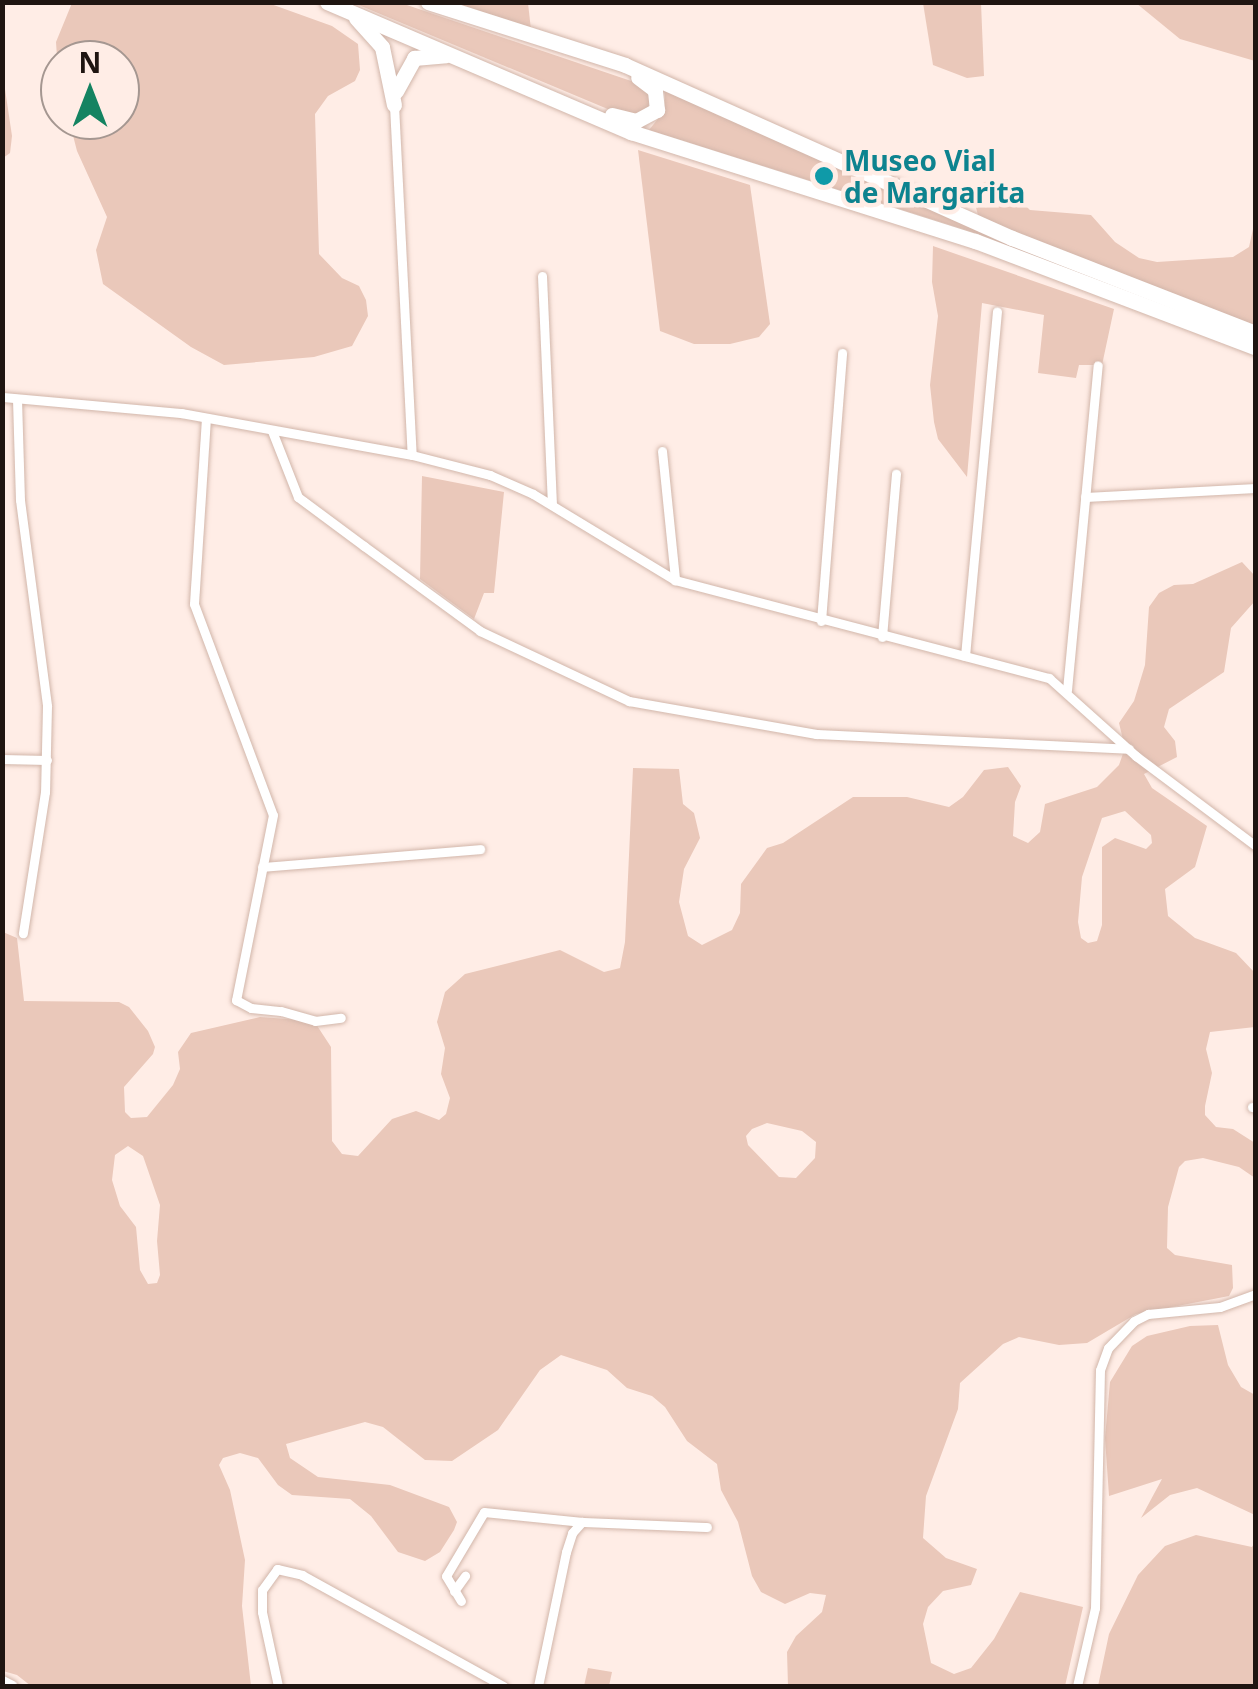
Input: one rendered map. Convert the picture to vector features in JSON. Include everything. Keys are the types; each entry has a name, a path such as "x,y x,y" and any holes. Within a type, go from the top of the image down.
{"main road":[{"path":"327,2 631,132 975,241 1256,348"},
{"path":"428,2 656,78 1012,238 1256,333"},
{"path":"346,9 382,47 394,105"},
{"path":"486,69 626,120 644,120 657,110 658,96 650,84 546,40"},
{"path":"394,105 400,76 414,58 455,56"}],"street":[{"path":"394,105 412,455"},
{"path":"542,276 552,505"},
{"path":"964,656 997,311"},
{"path":"821,621 842,353"},
{"path":"1066,690 1098,365"},
{"path":"2,397 206,418 412,455 490,476 552,505 675,580 1049,678 1129,750 1256,846"},
{"path":"17,399 20,500 47,706 47,760 23,933"},
{"path":"206,418 194,604 273,815 236,1000 251,1008 281,1011 315,1021 341,1018"},
{"path":"272,431 298,496 480,631 629,701 816,734 1129,750"},
{"path":"662,451 675,580"},
{"path":"882,637 896,474"},
{"path":"1085,498 1256,488"},
{"path":"2,759 47,760"},
{"path":"262,866 480,849"},
{"path":"1077,1686 1096,1608 1100,1370 1108,1348 1134,1321 1148,1314 1220,1308 1256,1294"},
{"path":"461,1601 446,1576 448,1568 484,1512 708,1528"},
{"path":"538,1686 566,1552 572,1534 582,1522"},
{"path":"278,1686 262,1612 262,1590 277,1569 302,1575 503,1686"},
{"path":"454,1591 464,1576"},
{"path":"2,1681 12,1686"}],"shaded area":[{"path":"72,3 268,3 332,26 358,44 360,70 355,81 328,96 315,114 319,254 342,278 359,286 366,300 368,316 352,346 314,357 224,365 191,347 103,284 96,250 107,217 74,140 140,140 140,40 57,40"},
{"path":"354,3 401,3 640,84 650,92 648,114 622,115"},
{"path":"456,3 528,3 531,30"},
{"path":"923,3 981,3 984,76 967,78 933,65"},
{"path":"1136,3 1255,3 1255,61 1180,39"},
{"path":"2,69 12,136 10,153 3,158"},
{"name":"Museo Vial de Margarita","path":"665,90 1017,246 649,130 665,110"},
{"path":"638,150 750,185 770,324 759,337 730,344 694,344 660,331"},
{"path":"988,181 1005,186 1030,210 1091,215 1115,242 1139,258 1157,262 1233,257 1249,247 1255,220 1255,328 979,219 974,200 980,184"},
{"path":"933,246 1114,309 1102,365 1079,365 1076,378 1038,373 1044,315 982,303 967,477 938,439 934,422 930,385 938,316 932,282"},
{"path":"422,476 504,492 494,593 484,593 474,619 420,579"},
{"path":"1242,562 1255,576 1255,601 1231,628 1224,672 1169,709 1164,727 1175,741 1177,757 1144,774 1152,788 1207,826 1195,867 1165,889 1168,916 1195,938 1236,953 1255,973 1255,1027 1210,1032 1206,1049 1212,1073 1205,1115 1216,1127 1233,1129 1255,1143 1255,1178 1239,1167 1203,1158 1185,1161 1179,1167 1168,1207 1167,1248 1175,1255 1232,1265 1233,1288 1229,1296 1136,1314 1087,1343 1059,1345 1019,1337 1003,1344 960,1383 958,1409 926,1496 923,1538 946,1558 977,1569 971,1585 943,1591 928,1607 923,1624 931,1663 954,1674 971,1668 994,1639 1020,1592 1083,1607 1065,1686 788,1686 787,1652 796,1636 822,1612 826,1595 810,1593 785,1604 761,1592 752,1576 738,1522 721,1490 717,1464 687,1441 665,1407 652,1396 627,1388 607,1370 561,1355 540,1370 498,1430 452,1461 425,1460 383,1427 365,1422 286,1444 290,1458 318,1477 390,1485 449,1507 457,1522 454,1530 440,1552 425,1561 398,1552 371,1516 350,1499 292,1495 278,1485 258,1458 240,1453 223,1458 219,1465 230,1490 245,1560 242,1606 251,1686 31,1686 17,1675 3,1671 3,932 17,938 24,1001 119,1002 129,1007 148,1031 155,1047 153,1054 124,1087 125,1112 131,1118 147,1117 173,1085 180,1069 178,1052 191,1033 260,1017 314,1021 331,1047 332,1141 342,1154 358,1156 392,1119 416,1111 439,1120 446,1114 450,1098 441,1074 445,1048 437,1022 445,992 465,974 560,950 604,972 620,968 625,942 633,768 679,769 683,804 694,813 700,838 684,869 679,902 688,936 702,945 732,930 740,913 741,884 767,848 783,843 853,797 907,797 949,807 963,797 984,770 1008,767 1021,786 1015,802 1013,836 1028,843 1040,832 1045,804 1097,787 1119,765 1125,748 1119,723 1134,701 1145,665 1149,607 1159,593 1174,585 1193,584","holes":["1125,811 1151,835 1152,843 1146,849 1115,838 1102,847 1102,925 1097,941 1088,943 1081,938 1078,922 1082,877 1102,818","767,1123 802,1131 816,1142 815,1158 796,1178 779,1177 748,1145 746,1136","128,1146 143,1156 160,1205 157,1283 148,1284 140,1270 136,1227 120,1206 112,1180 115,1155"]},
{"path":"1218,1325 1228,1365 1241,1387 1255,1395 1255,1515 1197,1488 1170,1495 1141,1518 1162,1479 1109,1496 1105,1438 1110,1382 1132,1346 1147,1336 1190,1326"},
{"path":"1196,1535 1252,1547 1255,1542 1255,1686 1098,1686 1109,1634 1138,1575 1165,1546"},
{"path":"588,1668 612,1672 609,1686 584,1686"}],"place":[{"name":"Museo Vial de Margarita","path":"824,176"}]}
